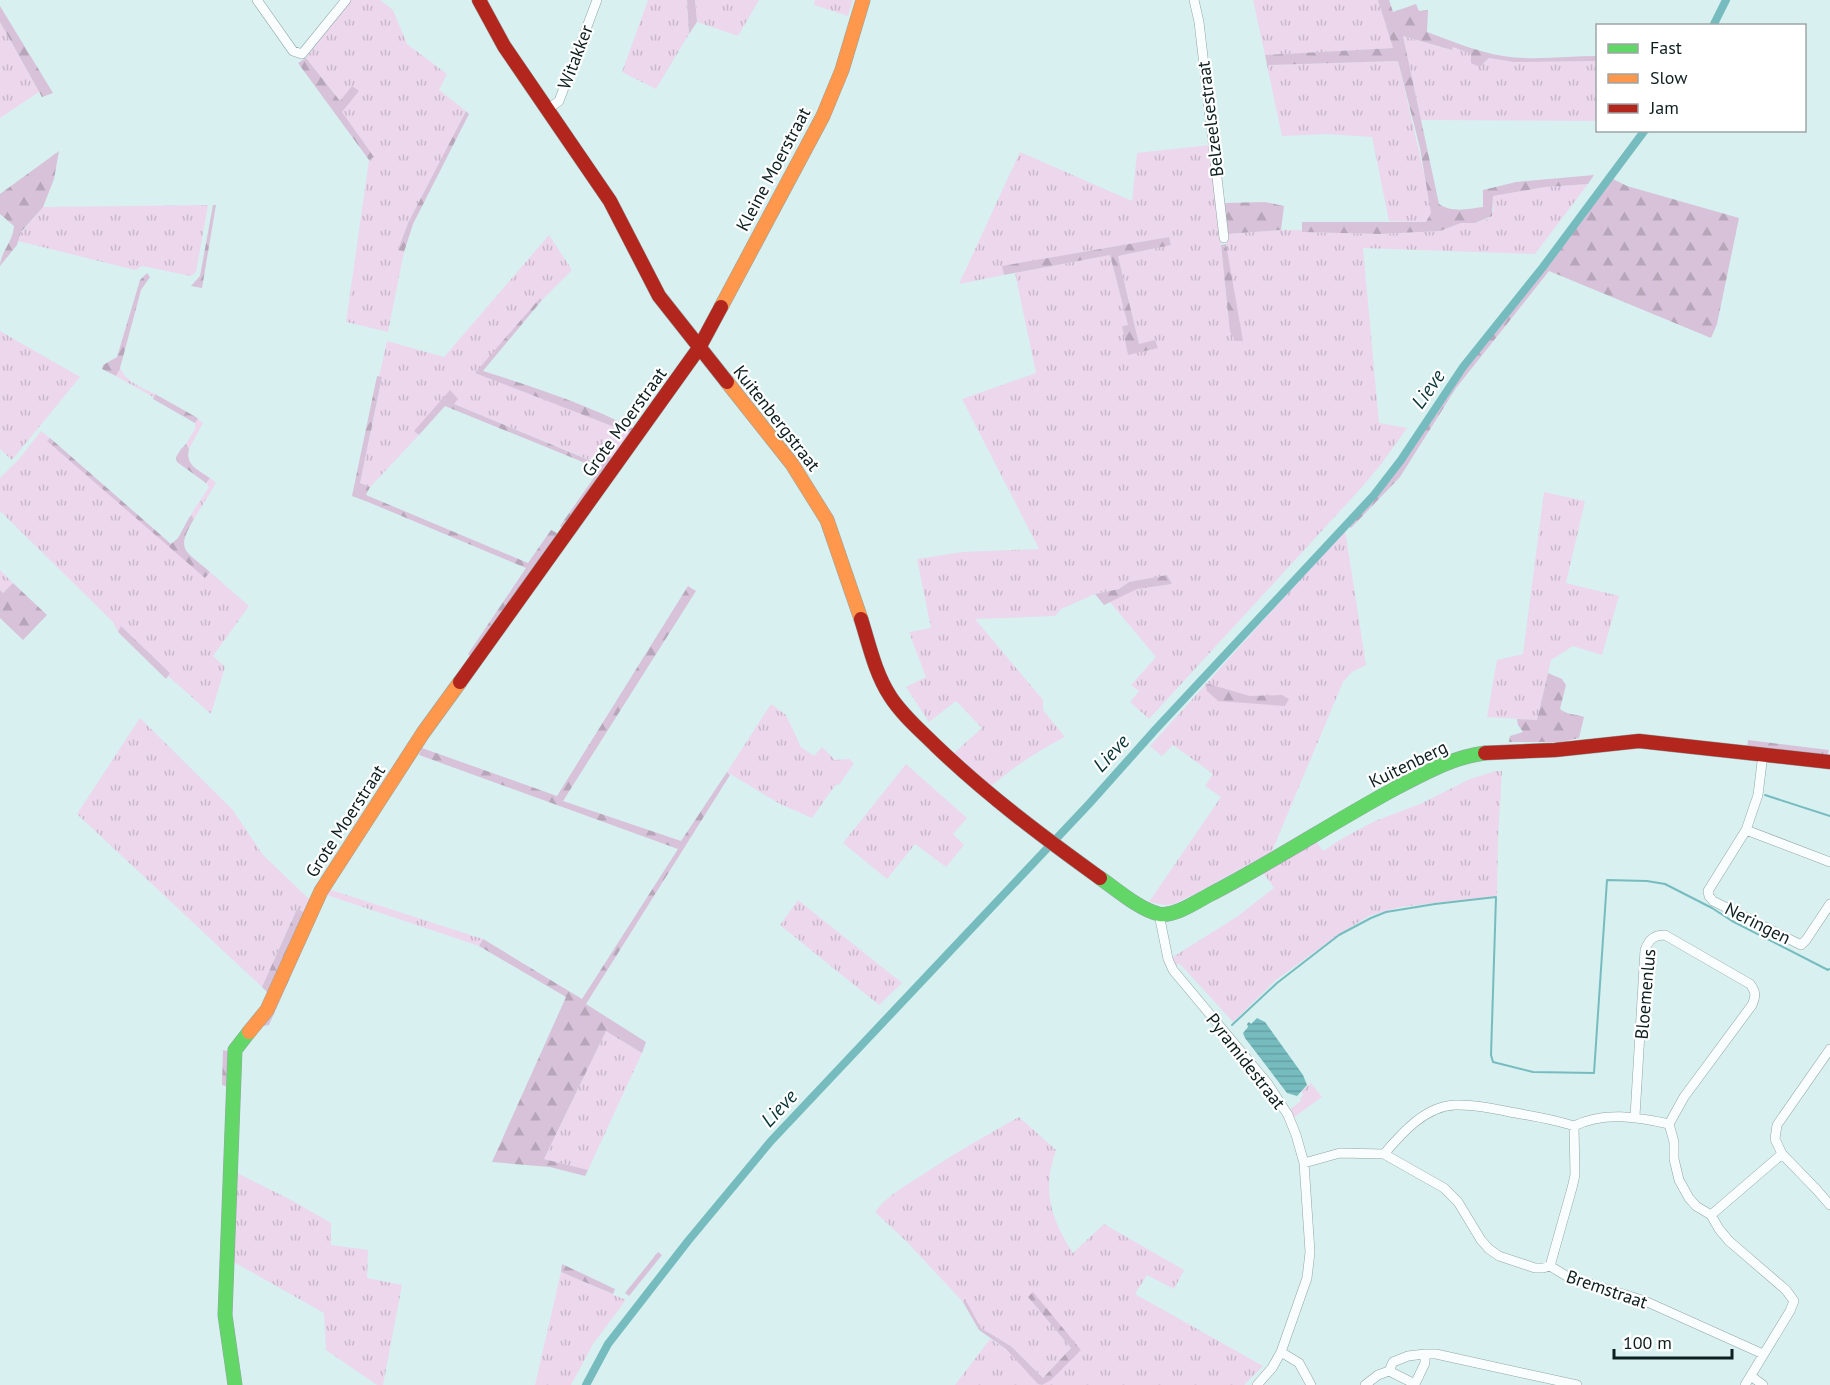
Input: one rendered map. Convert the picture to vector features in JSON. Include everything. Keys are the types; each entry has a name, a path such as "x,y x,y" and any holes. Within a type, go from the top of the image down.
{"street":[{"path":"257,0 297,54 302,54 346,0"},
{"name":"Kuitenbergstraat","path":"479,0 501,40 566,132 618,216 628,241 665,304 816,498 827,520 874,660 889,695 916,728 990,797 1136,903 1158,914"},
{"name":"Witakker","path":"548,109 559,101 597,0"},
{"name":"Kleine Moerstraat","path":"699,348 823,116 842,70 863,0"},
{"name":"Belzeelsestraat","path":"1194,0 1199,22 1224,238"},
{"name":"Grote Moerstraat","path":"235,1385 225,1315 235,1050 267,1010 321,891 423,733 699,348"},
{"name":"Kuitenberg","path":"1158,914 1171,913 1188,906 1248,874 1358,807 1435,768 1463,757 1498,751 1544,751 1638,741 1830,762"},
{"name":"Neringen","path":"1763,754 1758,795 1746,830 1708,891 1710,899 1801,945 1830,904"},
{"path":"1746,830 1830,862"},
{"name":"Pyramidestraat","path":"1158,914 1173,970 1268,1084 1288,1115 1304,1163 1309,1265 1281,1352 1272,1368 1257,1385"},
{"name":"Bloemenlus","path":"1635,1116 1645,950 1651,939 1657,935 1665,935 1750,984 1755,990 1756,997 1684,1097 1669,1124"},
{"path":"1828,1055 1777,1125 1775,1139 1782,1154 1830,1205"},
{"path":"1304,1163 1340,1153 1384,1154 1414,1123 1433,1111 1453,1105 1482,1107 1574,1126 1582,1122 1605,1118 1635,1116 1669,1124 1674,1142 1676,1169 1683,1190 1696,1206 1711,1215 1724,1235 1786,1290 1794,1301 1745,1385"},
{"name":"Bremstraat","path":"1550,1266 1575,1174 1574,1126"},
{"name":"Bremstraat","path":"1384,1154 1401,1166 1444,1188 1458,1202 1481,1240 1499,1256 1535,1268 1550,1266 1568,1277 1645,1301 1763,1354"},
{"path":"1711,1215 1782,1154"},
{"path":"1281,1352 1299,1363 1311,1385"},
{"path":"1389,1371 1415,1385 1425,1363 1425,1354"},
{"path":"1365,1385 1378,1375 1389,1371 1393,1362 1408,1356 1425,1354 1436,1354 1577,1385"},
{"path":"1751,1376 1764,1385"}],"green space":[{"path":"350,0 380,0 393,10 407,44 447,74 439,90 466,111 408,223 398,250 404,252 388,332 346,322 369,160 374,157 342,112 340,101 306,58"},
{"path":"648,0 687,0 689,34 656,89 622,72"},
{"path":"687,0 695,0 697,22 689,34"},
{"path":"695,0 759,0 738,36 697,22"},
{"path":"815,0 853,0 848,16 814,5"},
{"path":"1253,0 1378,0 1393,48 1265,55"},
{"path":"1378,0 1389,0 1393,12 1416,4 1419,11 1428,10 1427,32 1484,52 1527,58 1596,56 1596,61 1514,62 1489,58 1480,67 1471,63 1471,54 1453,47 1452,50 1403,36 1439,204 1455,209 1483,207 1483,190 1516,182 1594,175 1588,184 1545,187 1493,196 1492,216 1475,223 1461,223 1440,231 1379,234 1302,232 1302,222 1426,222 1431,213 1420,148 1398,61 1267,65 1265,55 1393,48"},
{"path":"0,6 53,93 42,97 0,22"},
{"path":"0,22 39,92 0,118"},
{"path":"1403,36 1472,54 1471,63 1484,64 1489,58 1514,62 1596,61 1596,121 1421,120"},
{"path":"306,58 340,101 352,86 359,91 342,112 374,157 369,160 298,63"},
{"path":"1398,61 1432,208 1432,213 1426,222 1389,221 1372,137 1326,134 1282,136 1267,65"},
{"path":"466,111 469,114 413,224 404,252 398,250 408,223"},
{"path":"1210,145 1230,331 1226,234 1281,230 1379,234 1440,231 1461,223 1475,223 1488,219 1494,210 1492,196 1545,187 1588,184 1535,254 1363,248 1379,423 1407,428 1362,487 1149,719 1130,702 1139,691 1131,685 1156,657 1109,601 1137,589 1172,584 1167,575 1129,582 1119,589 1095,594 1061,609 1055,616 975,619 1043,700 1043,710 1065,737 1026,760 990,787 953,754 982,728 956,701 929,722 906,687 926,677 909,632 931,628 917,559 962,552 1039,549 962,399 1036,373 1015,273 1110,255 1128,325 1122,326 1128,354 1157,348 1139,344 1118,256 1171,245 1169,237 1003,266 1004,275 959,284 1020,152 1132,201 1137,153"},
{"path":"59,151 54,179 43,207 21,232 17,245 0,266 14,226 0,214 0,194"},
{"path":"1613,179 1627,186 1739,218 1717,324 1711,338 1549,271 1456,388 1400,477 1351,528 1348,526 1375,498 1403,462 1448,391 1546,269"},
{"path":"1265,202 1284,206 1281,230 1226,234 1224,203"},
{"path":"208,205 196,272 191,276 142,266 135,270 18,241 21,233 43,207"},
{"path":"213,205 216,205 202,288 191,286 200,276"},
{"path":"549,235 572,270 542,300 540,298 476,373 630,433 613,458 609,456 602,465 454,404 450,391 415,432 419,435 370,487 360,483 382,378 379,377 387,341 444,357"},
{"path":"1169,237 1171,245 1118,256 1139,344 1155,340 1158,348 1128,355 1122,326 1128,325 1110,255 1004,275 1002,266"},
{"path":"1226,244 1243,341 1236,341 1230,332 1221,245"},
{"path":"147,273 150,277 141,290 116,376 102,369 103,365 117,357 140,280"},
{"path":"540,298 542,300 483,371 579,404 634,429 630,433 475,373"},
{"path":"0,331 80,377 12,460 0,449"},
{"path":"120,368 131,381 155,394 153,397 116,376"},
{"path":"377,376 382,377 360,483 370,487 366,495 528,563 551,530 559,534 471,657 468,654 526,568 352,496"},
{"path":"450,390 458,399 454,404 601,465 609,456 613,458 563,528 560,526 600,469 445,406 419,435 414,431"},
{"path":"155,394 198,419 195,423 153,399"},
{"path":"198,419 203,423 189,449 186,444"},
{"path":"41,431 50,438 47,441 206,577 210,572 249,606 213,656 225,667 211,714 168,676 170,673 121,626 118,632 113,622 0,511 0,478 19,459"},
{"path":"50,438 171,544 178,538 190,516 194,519 184,544 189,554 210,572 205,578 47,441"},
{"path":"186,444 191,463 210,478 206,483 177,462 176,457"},
{"path":"210,478 216,483 194,519 190,516 209,487 206,483"},
{"path":"1544,492 1585,501 1566,583 1619,596 1602,655 1573,646 1551,660 1537,720 1487,717 1497,660 1523,654"},
{"path":"1345,530 1366,665 1352,672 1343,682 1272,851 1174,904 1149,902 1221,797 1205,786 1213,774 1173,745 1162,756 1150,746"},
{"path":"0,570 13,583 3,593 0,590"},
{"path":"1167,575 1172,584 1137,589 1104,605 1095,594 1119,589 1129,582"},
{"path":"13,583 47,615 23,640 0,618 0,590 3,593"},
{"path":"688,586 696,591 563,801 681,841 727,772 730,775 586,1004 646,1042 642,1053 606,1031 544,1159 588,1170 585,1176 550,1167 492,1162 566,997 479,946 483,939 582,999 678,849 419,755 422,748 557,796"},
{"path":"121,626 170,673 166,679 118,632"},
{"path":"1548,673 1562,679 1566,685 1560,709 1584,717 1579,738 1561,742 1509,742 1510,736 1523,732 1517,719 1537,720"},
{"path":"1205,683 1250,696 1282,695 1289,699 1285,706 1218,701 1207,691"},
{"path":"771,704 786,715 801,747 814,756 822,747 835,760 849,759 854,763 812,818 780,804 727,772"},
{"path":"140,718 232,809 263,855 309,899 310,904 306,913 297,909 262,987 77,814"},
{"path":"1748,740 1829,750 1827,757 1747,748"},
{"path":"906,764 967,818 953,834 964,845 946,867 915,844 887,879 843,843"},
{"path":"1502,771 1497,896 1400,907 1369,916 1339,934 1276,980 1233,1022 1181,965 1176,966 1173,957 1238,916 1274,888 1260,868 1313,837 1323,851 1375,821 1420,804 1470,779"},
{"path":"328,889 483,939 479,946 324,894"},
{"path":"322,894 327,895 269,1025 264,1026 261,1022"},
{"path":"798,900 902,983 879,1005 780,925"},
{"path":"297,909 306,913 269,994 262,987"},
{"path":"606,1031 642,1053 588,1170 544,1159"},
{"path":"223,1050 231,1052 229,1087 222,1085"},
{"path":"1311,1083 1322,1097 1293,1118 1289,1110 1301,1101 1303,1095 1301,1092"},
{"path":"1019,1117 1056,1150 1049,1191 1054,1216 1073,1253 1104,1224 1184,1270 1174,1289 1147,1275 1135,1294 1263,1366 1244,1385 1042,1385 1081,1350 1028,1297 1071,1348 1043,1378 1012,1347 981,1328 965,1300 963,1302 906,1241 875,1212 901,1189 956,1153"},
{"path":"235,1172 331,1223 331,1245 368,1250 367,1278 402,1285 383,1385 377,1385 326,1350 324,1313 232,1261"},
{"path":"658,1252 662,1255 629,1296 625,1293"},
{"path":"562,1264 615,1289 613,1294 561,1272"},
{"path":"561,1272 626,1300 593,1344 571,1385 535,1385"},
{"path":"1033,1292 1081,1350 1051,1380 1042,1385 1038,1384 1006,1349 979,1330 963,1302 965,1299 981,1328 1012,1347 1043,1378 1071,1348 1028,1297"},
{"path":"990,1339 1006,1349 1041,1385 955,1385"}],"water":[{"path":"1257,1018 1265,1022 1303,1075 1307,1085 1297,1096 1287,1093 1245,1038 1243,1033 1248,1027 1247,1024 1249,1022 1251,1024"}],"waterway":[{"name":"Lieve","path":"1714,24 1726,0"},
{"name":"Lieve","path":"586,1385 608,1344 688,1241 771,1141 1089,804 1374,495 1401,460 1463,367 1543,267 1644,132"},
{"path":"1765,795 1830,816"},
{"path":"1232,1025 1277,983 1339,935 1371,918 1386,912 1496,897 1491,1055 1493,1062 1533,1072 1594,1073 1607,880 1665,884 1732,921 1829,969"}],"traffic: fast":[{"path":"1100,878 1136,904 1152,912 1165,914 1178,911 1439,766 1485,753"},
{"path":"235,1385 225,1315 235,1050 249,1032"}],"traffic: slow":[{"path":"721,307 823,116 842,70 863,0"},
{"path":"727,382 792,464 827,520 861,619"},
{"path":"249,1032 267,1010 321,891 423,733 460,682"}],"traffic: jam":[{"path":"479,0 504,46 610,201 659,296 727,382"},
{"path":"460,682 699,348 721,307"},
{"path":"861,619 880,678 890,696 906,716 955,764 995,798 1100,878"},
{"path":"1485,753 1555,750 1639,741 1830,762"}]}
